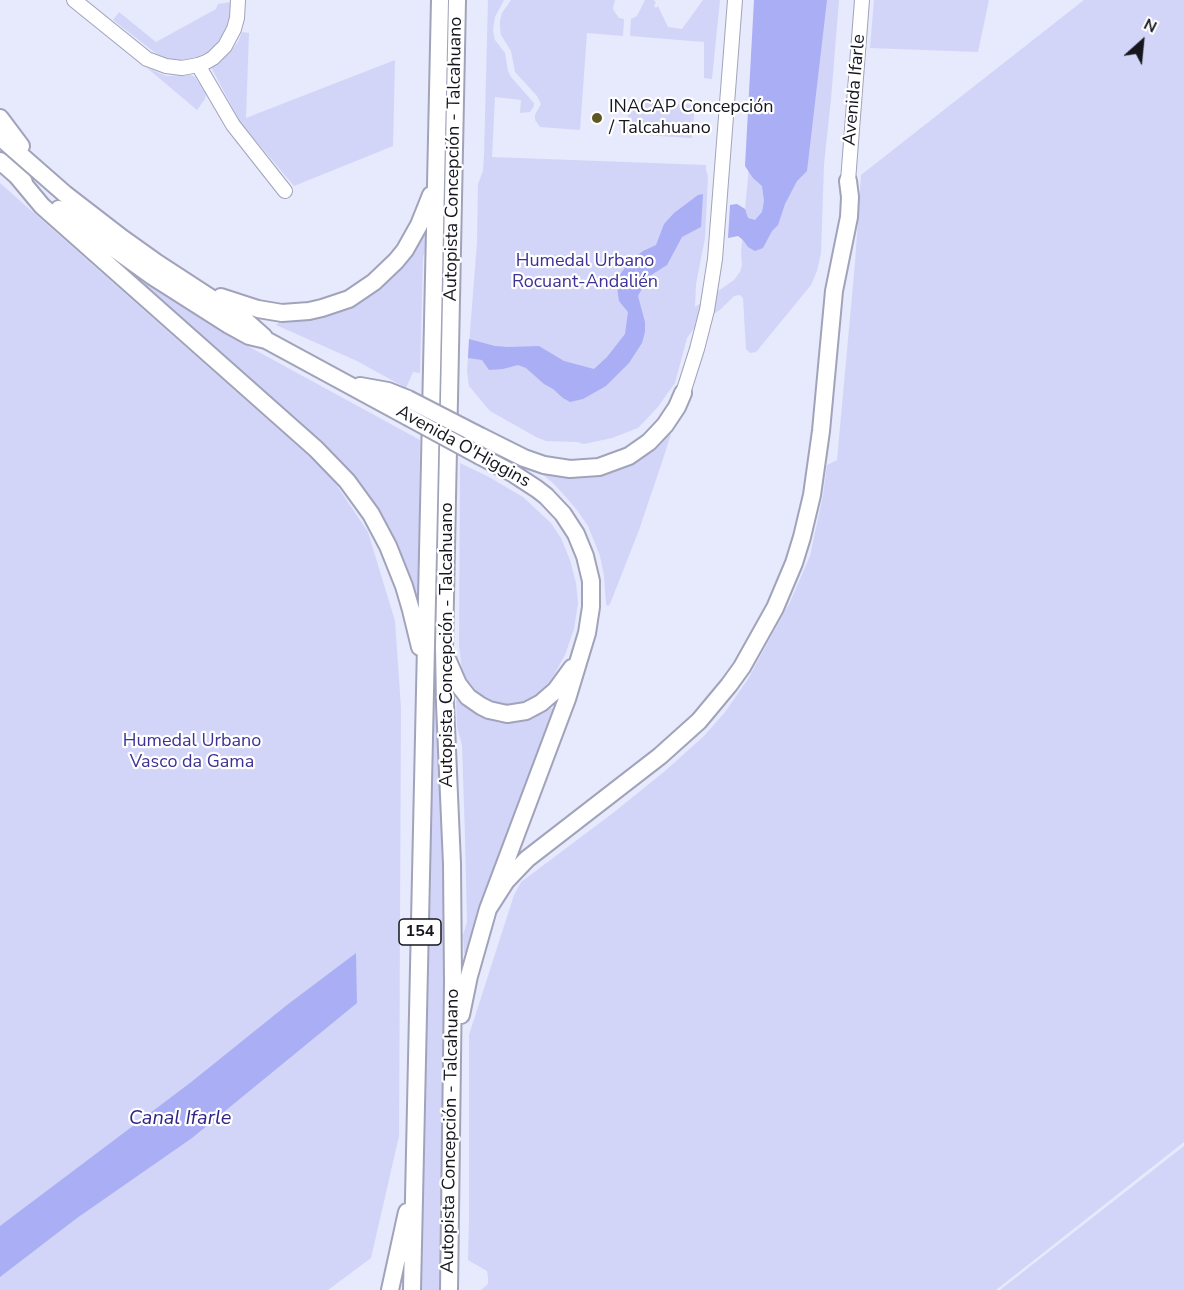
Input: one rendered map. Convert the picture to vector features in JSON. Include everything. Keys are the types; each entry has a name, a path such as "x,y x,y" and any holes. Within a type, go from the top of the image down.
{"main road":[{"name":"Autopista Concepción - Talcahuano","path":"410,1290 413,1258 440,0"},
{"name":"Autopista Concepción - Talcahuano","path":"449,1290 453,982 452,864 444,647 457,0"},
{"path":"0,118 41,174"},
{"name":"Avenida O'Higgins","path":"0,137 65,194 122,238 246,321 266,340"},
{"name":"Avenida O'Higgins","path":"0,161 112,248 190,302 239,331 266,340 351,385 514,474 546,496 563,514 576,534 588,568 592,594 590,620 584,646"},
{"path":"193,287 246,306 282,313 309,311 349,298 386,273 405,250 426,209 437,174"},
{"path":"17,176 42,206 316,449 347,481 380,530 395,563 413,618 425,685"},
{"path":"488,909 506,882 527,859 660,756 699,721 742,667 775,608 794,563 812,495 821,431 834,291 849,217 848,181"},
{"path":"351,385 377,388 408,399 524,458 570,470 599,467 629,456 658,435 674,412 683,393"},
{"path":"453,1054 469,976 488,909 560,718 584,646"},
{"path":"444,647 453,675 468,697 489,710 513,714 531,709 552,694 568,674 584,646"},
{"path":"390,1290 414,1179"}],"street":[{"path":"74,0 147,59 174,68 198,65 213,58 225,46 234,29 238,0"},
{"path":"683,393 707,310 715,259 735,0"},
{"name":"Avenida Ifarle","path":"848,181 862,0"},
{"path":"198,65 233,125 285,191"}],"green space":[{"name":"Humedal Urbano Rocuant-Andalién","path":"488,0 504,0 495,17 493,30 495,40 505,53 511,77 534,103 530,112 520,113 521,100 495,97 492,157 706,165 708,176 705,238 696,284 695,307 734,280 742,265 752,113 756,0 839,0 824,164 821,253 811,285 756,352 750,353 746,349 743,298 740,295 734,296 721,309 695,327 687,338 675,383 657,408 638,428 612,438 584,444 546,441 490,411 469,386 467,371 477,242 478,184 483,171 484,156"},
{"path":"511,0 615,0 614,11 619,18 624,19 623,36 587,33 580,130 540,127 535,120 541,104 537,96 515,72 511,51 501,35 502,13"},
{"path":"645,0 656,2 654,6 656,8 658,6 668,27 682,29 703,0 720,0 712,79 704,78 704,42 630,36 631,19 637,16"},
{"path":"874,0 989,0 978,52 870,48"},
{"path":"1084,0 1184,0 1184,1142 996,1290 481,1290 488,1284 487,1271 468,1260 469,1035 514,895 521,882 613,813 704,736 725,712 748,679 790,602 810,556 827,465 837,460 861,175"},
{"path":"231,2 232,16 223,39 210,51 194,58 175,61 158,55 113,20 119,12 156,42 216,9 218,4"},
{"path":"242,32 249,33 246,118 395,60 393,146 294,186 240,122 211,67 228,54 238,42"},
{"path":"147,68 167,76 191,75 195,77 206,94 205,99 197,110"},
{"path":"629,101 695,105 692,138 626,134"},
{"name":"Humedal Urbano Vasco da Gama","path":"0,183 330,475 368,532 395,621 401,708 399,1136 371,1258 328,1290 0,1290"},
{"path":"428,227 423,258 420,373 413,372 406,388 357,361 276,325 280,321 313,318 337,310"},
{"path":"104,250 153,286 233,338 420,440 418,596 415,596 368,497"},
{"path":"670,432 639,530 608,606 600,556 588,526 553,483 533,467 575,475"},
{"path":"438,446 442,448 447,914 441,1290 419,1290"},
{"path":"460,463 523,497 551,523 561,538 576,583 578,603 574,629 565,655 544,690 530,700 517,705 501,707 476,695 467,685 462,671 459,645"},
{"path":"456,700 474,712 499,723 524,721 552,708 555,710 481,900 466,953 464,953 463,935 467,922 462,745 457,727"},
{"path":"1184,1146 1184,1290 1000,1290"}],"water":[{"path":"754,0 827,0 807,171 797,181 785,204 778,225 763,248 755,251 738,236 728,238 730,205 737,204 745,209 748,218 755,220 762,212 764,201 762,186 745,166"},
{"path":"703,194 701,227 682,237 667,265 648,277 638,296 645,322 642,343 629,363 606,386 583,399 570,402 526,368 518,365 489,370 482,360 468,358 469,339 495,346 539,346 564,361 594,369 625,334 628,312 619,301 616,280 630,261 656,245 664,224 674,213 698,195"},
{"name":"Canal Ifarle","path":"356,953 357,1003 192,1138 77,1218 0,1277 0,1226 190,1083"}],"place":[{"name":"INACAP Concepción / Talcahuano","path":"597,118"}]}
